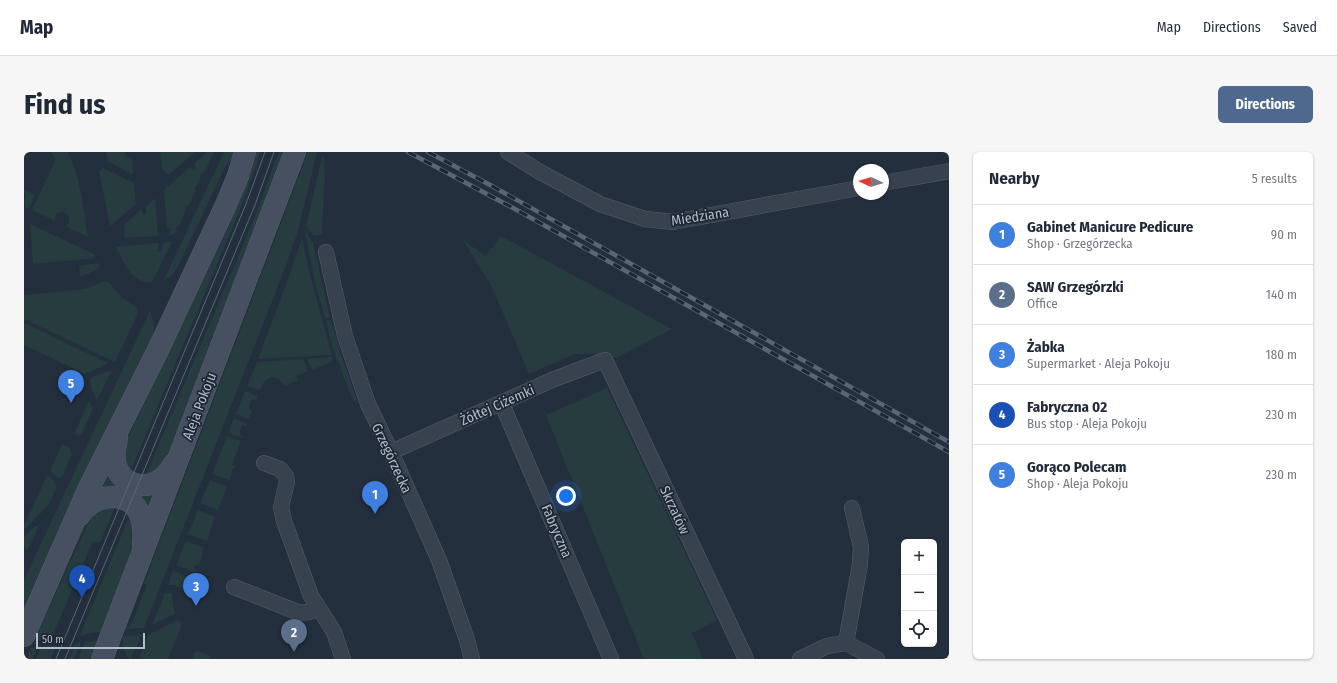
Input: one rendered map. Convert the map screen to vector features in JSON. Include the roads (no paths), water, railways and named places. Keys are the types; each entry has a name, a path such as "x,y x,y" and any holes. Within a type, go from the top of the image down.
{"main road":[{"path":"24,636 96,473 158,350 225,207 238,176 245,152"},
{"name":"Aleja Pokoju","path":"102,659 184,447 295,152"},
{"path":"125,417 117,439 114,459 115,465 120,474 130,482 138,485 146,485 159,480 172,467 184,447"},
{"path":"71,529 81,514 92,502 107,497 118,498 131,502 138,510 142,523 143,540 139,564"}],"street":[{"name":"Miedziana","path":"508,152 540,172 600,204 645,219 673,222 853,189"},
{"path":"889,182 949,171"},
{"name":"Grzegórzecka","path":"326,252 345,336 368,404 439,560 467,640 472,659"},
{"name":"Żółtej Ciżemki","path":"391,452 502,404 552,380 604,360"},
{"name":"Skrzatów","path":"604,360 746,659"},
{"name":"Fabryczna","path":"502,404 611,659"},
{"path":"264,463 280,470 286,476 287,482 282,500 281,512 311,596 334,632 343,659"},
{"path":"846,643 860,564 861,547 852,508"},
{"path":"234,587 300,613 309,612 318,608"},
{"path":"800,659 827,646 846,643 877,659"}],"tram line":[{"path":"56,659 246,204 265,152"},
{"path":"65,659 255,205 274,152"}],"railway":[{"path":"408,152 515,209 949,452"},
{"path":"428,152 492,186 949,442"}],"place":[{"name":"Gorąco Polecam","path":"71,403"},
{"name":"Gabinet Manicure Pedicure","path":"375,514"},
{"name":"Fabryczna 02","path":"82,598"},
{"name":"Żabka","path":"196,606"},
{"name":"SAW Grzegórzki","path":"294,652"}]}
